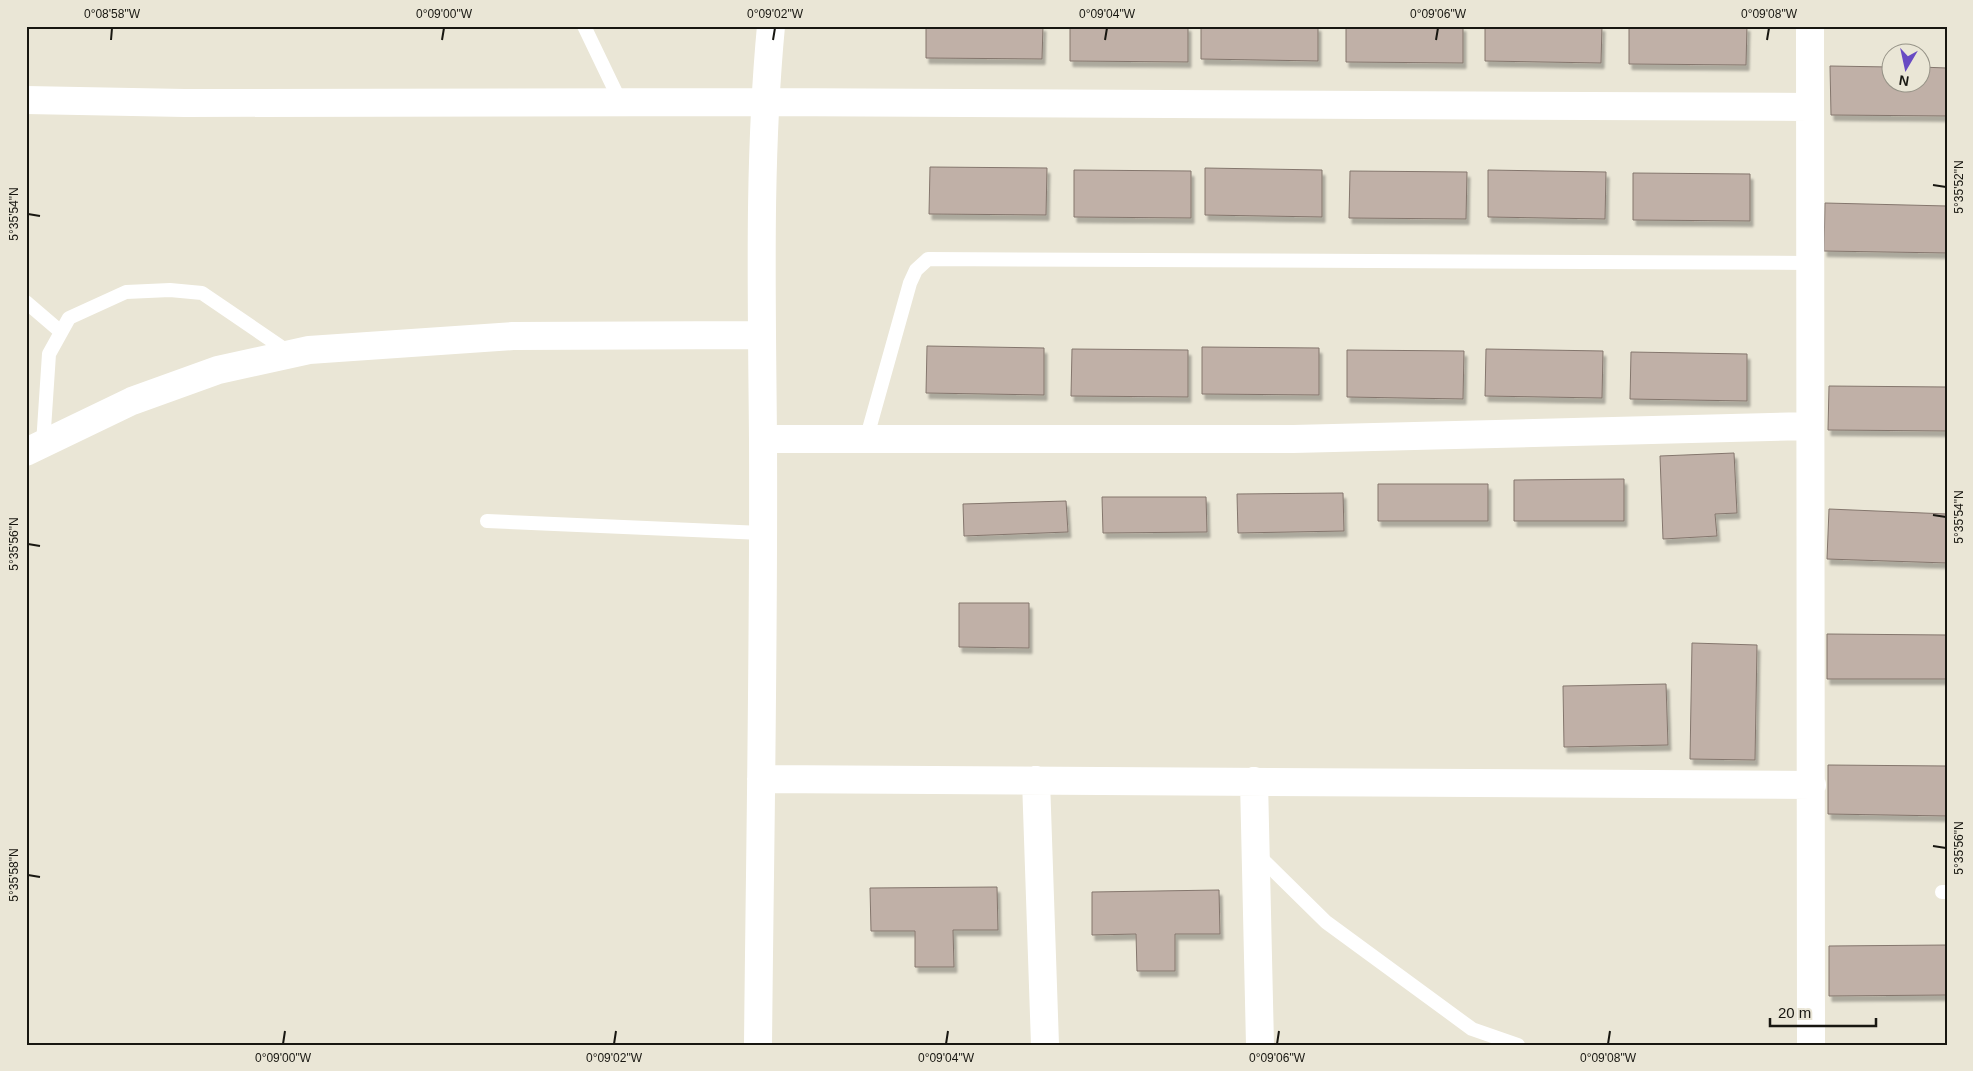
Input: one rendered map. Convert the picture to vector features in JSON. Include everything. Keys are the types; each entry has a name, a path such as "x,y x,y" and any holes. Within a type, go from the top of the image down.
{"street":[{"path":"758,1045 763,439 760,335 764,102 771,26"},
{"path":"1810,26 1808,107 1812,785 1811,1045"},
{"path":"26,100 186,103 764,102 1808,107"},
{"path":"34,448 132,401 218,370 309,350 513,336 760,335"},
{"path":"763,439 1293,440 1809,426"},
{"path":"761,779 1812,785"},
{"path":"1036,780 1045,1045"},
{"path":"1254,781 1260,1045"}],"lane":[{"path":"584,26 621,103"},
{"path":"866,440 910,284 916,270 928,259 1809,263"},
{"path":"34,448 49,354 69,318 126,292 170,290 202,293 290,354"},
{"path":"26,302 61,332"},
{"path":"487,521 762,533"},
{"path":"1256,853 1326,922 1472,1029 1518,1045"},
{"path":"1472,1029 1476,1045"}],"building":[{"path":"926,26 1043,26 1042,59 926,58"},
{"path":"1070,26 1188,26 1188,62 1070,61"},
{"path":"1201,26 1318,26 1318,61 1201,59"},
{"path":"1346,26 1463,26 1463,63 1346,62"},
{"path":"1485,26 1602,26 1601,63 1485,61"},
{"path":"1629,26 1747,26 1746,65 1629,64"},
{"path":"1830,66 1880,67 1880,92 1930,92 1930,67 1947,68 1947,116 1831,115"},
{"path":"930,167 1047,168 1046,215 929,214"},
{"path":"1205,168 1322,170 1322,217 1205,215"},
{"path":"1074,170 1191,171 1191,218 1074,217"},
{"path":"1488,170 1606,172 1605,219 1488,217"},
{"path":"1350,171 1467,172 1466,219 1349,218"},
{"path":"1633,173 1750,174 1750,221 1633,220"},
{"path":"1825,203 1947,206 1947,253 1824,251"},
{"path":"927,346 1044,348 1044,395 926,393"},
{"path":"1202,347 1319,348 1319,395 1202,394"},
{"path":"1072,349 1188,350 1188,397 1071,396"},
{"path":"1486,349 1603,351 1602,398 1485,396"},
{"path":"1347,350 1464,351 1463,399 1347,397"},
{"path":"1631,352 1747,354 1747,401 1630,399"},
{"path":"1829,386 1947,387 1947,431 1828,430"},
{"path":"1734,453 1737,513 1715,514 1717,536 1663,539 1660,456"},
{"path":"1624,479 1624,521 1514,521 1514,480"},
{"path":"1378,484 1488,484 1488,521 1378,521"},
{"path":"1343,493 1344,531 1238,533 1237,494"},
{"path":"1102,497 1206,497 1207,532 1103,533"},
{"path":"1066,501 1068,532 964,536 963,504"},
{"path":"1829,509 1947,514 1947,563 1827,559"},
{"path":"959,603 1029,603 1029,648 959,647"},
{"path":"1827,634 1947,635 1947,679 1827,679"},
{"path":"1692,643 1757,645 1755,760 1690,759"},
{"path":"1666,684 1668,745 1564,747 1563,686"},
{"path":"1828,765 1947,766 1947,816 1828,814"},
{"path":"997,887 998,930 953,930 954,967 915,967 915,931 871,931 870,888"},
{"path":"1219,890 1220,934 1175,934 1175,971 1137,971 1136,934 1092,935 1092,892"},
{"path":"1947,945 1947,995 1829,996 1829,946"}]}
